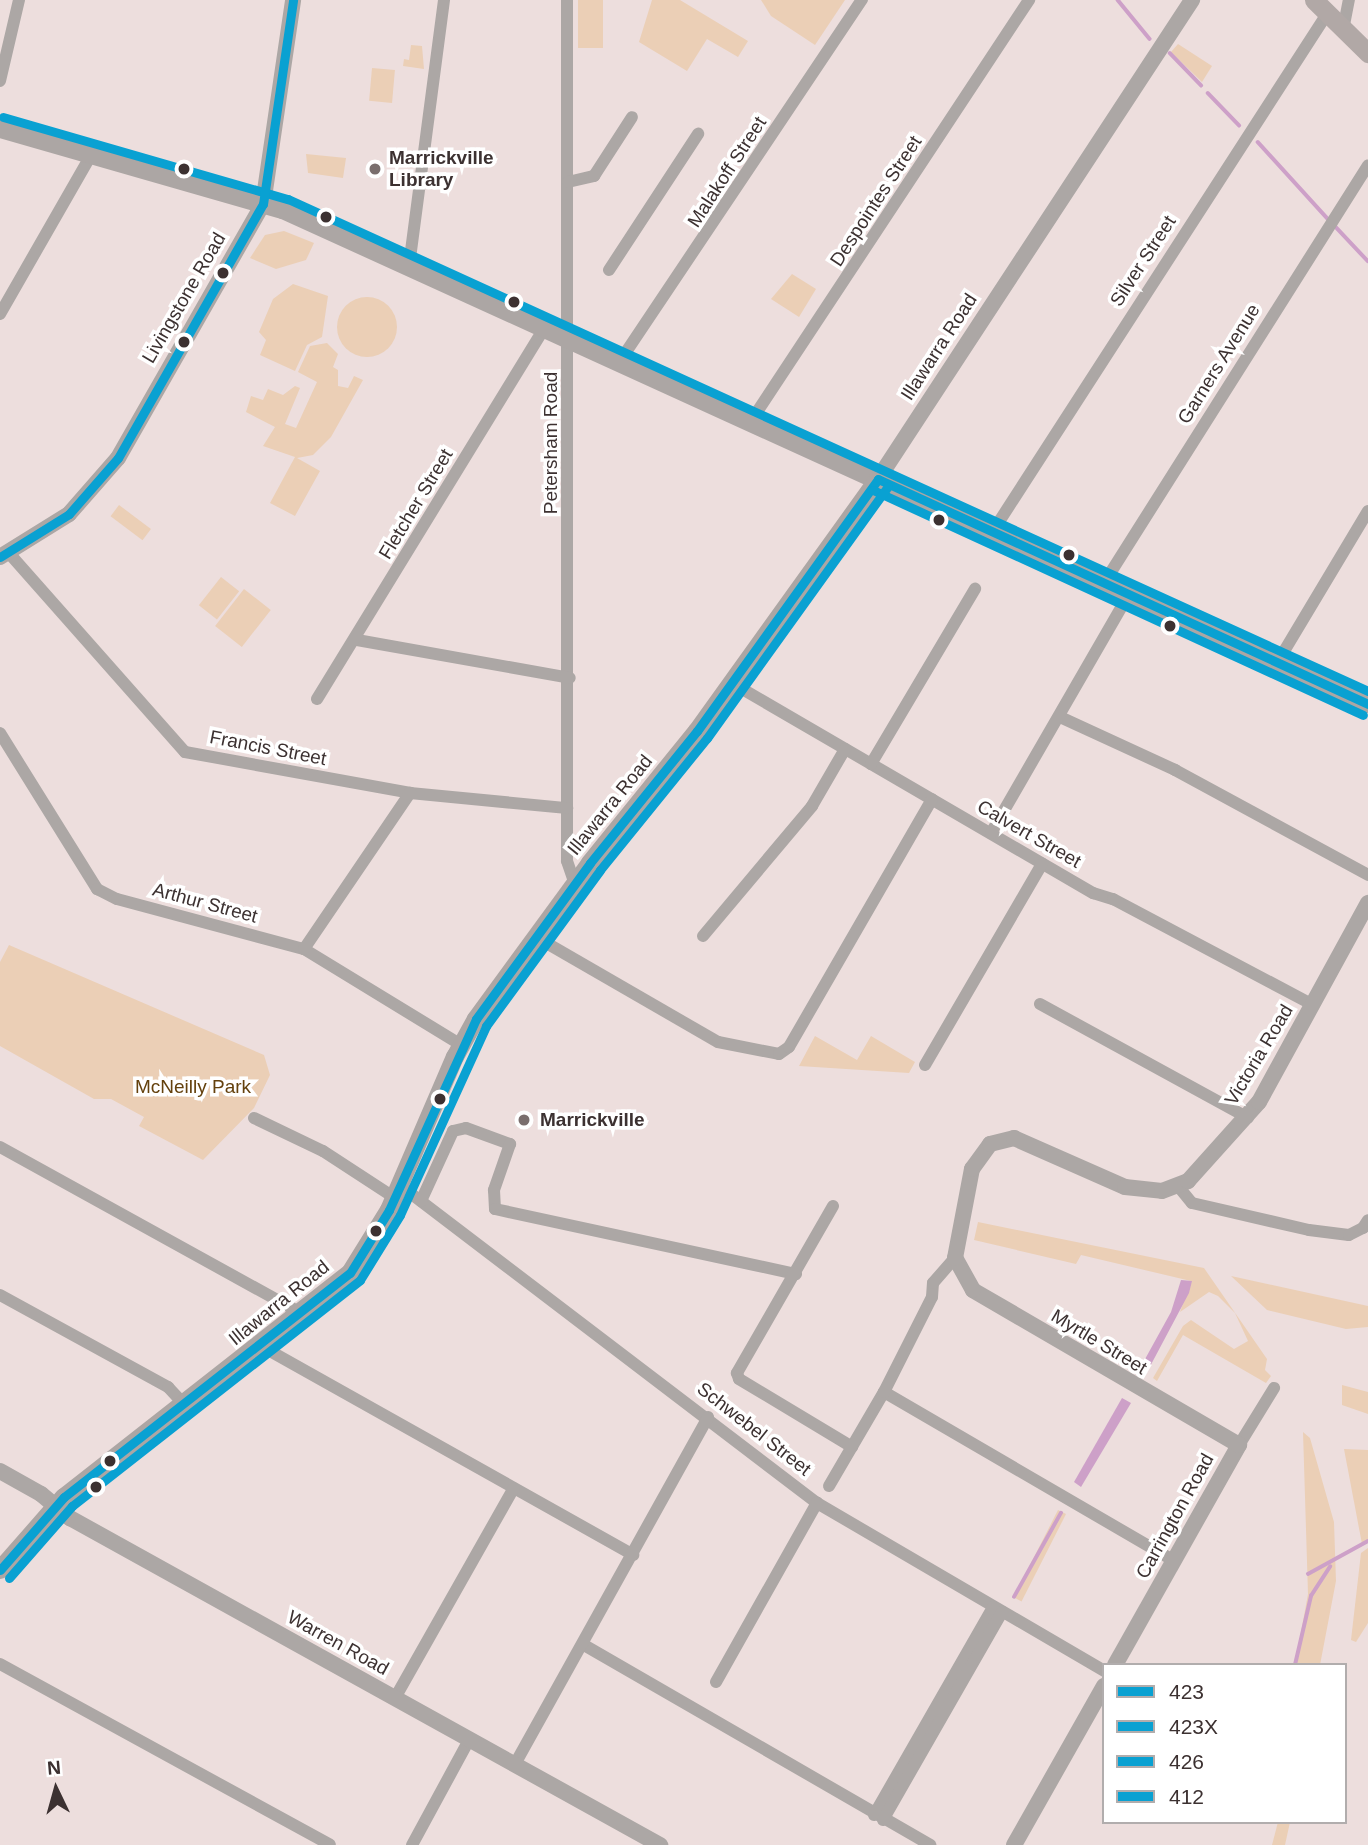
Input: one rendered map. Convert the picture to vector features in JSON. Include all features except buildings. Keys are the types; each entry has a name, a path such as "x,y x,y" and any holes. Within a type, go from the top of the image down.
{"main road":[{"path":"1321,7 1368,53"},
{"path":"0,129 263,204 545,327 1368,704"},
{"name":"Illawarra Road","path":"0,1570 55,1506 302,1314 350,1273 398,1192 458,1052 536,937 732,683 878,479"}],"street":[{"path":"0,81 19,0"},
{"name":"Livingstone Road","path":"4,554 69,514 118,458 263,204 293,0"},
{"path":"409,266 444,0"},
{"name":"Petersham Road","path":"567,0 570,339 567,861 575,884"},
{"name":"Malakoff Street","path":"620,361 733,198 862,0"},
{"name":"Despointes Street","path":"751,421 1029,0"},
{"name":"Illawarra Road","path":"878,479 1192,0"},
{"path":"1321,7 1347,0 1343,30"},
{"name":"Silver Street","path":"993,531 1321,7"},
{"path":"568,181 594,176 632,117"},
{"path":"610,270 698,134"},
{"path":"0,314 91,155"},
{"name":"Garners Avenue","path":"1104,583 1368,166"},
{"name":"Fletcher Street","path":"317,699 357,640 545,327"},
{"path":"1277,663 1368,511"},
{"name":"Francis Street","path":"4,554 186,752 410,793 567,808"},
{"path":"871,764 975,589"},
{"path":"991,833 1060,718 1129,594"},
{"path":"357,640 570,678"},
{"name":"Calvert Street","path":"732,683 1042,864 1313,1005"},
{"path":"1060,718 1175,770 1368,875"},
{"name":"Arthur Street","path":"0,733 97,889 117,899 304,950 458,1052"},
{"path":"703,936 812,806 845,749"},
{"path":"304,950 410,793"},
{"path":"536,937 718,1042 767,1055 783,1053 932,799"},
{"path":"925,1065 1042,864"},
{"name":"Victoria Road","path":"1178,1186 1196,1174 1248,1118 1368,903"},
{"path":"1040,1004 1248,1118"},
{"name":"Schwebel Street","path":"254,1118 323,1151 398,1192 421,1201 708,1417 817,1503 1102,1670"},
{"path":"421,1201 452,1134 462,1127 510,1144 494,1190 495,1209 796,1274"},
{"path":"829,1486 884,1392 932,1297 933,1283 955,1258 976,1159 1000,1139 1024,1140 1125,1187 1152,1192 1178,1186 1192,1203 1309,1230 1349,1235 1363,1228 1368,1220"},
{"path":"0,1147 302,1314"},
{"path":"833,1206 737,1373 739,1379 852,1447"},
{"name":"Myrtle Street","path":"955,1258 973,1290 1239,1445"},
{"path":"0,1295 168,1387 185,1405"},
{"path":"261,1346 633,1555"},
{"name":"Carrington Road","path":"1116,1663 1274,1388"},
{"path":"884,1392 1174,1560"},
{"path":"515,1764 584,1645 708,1417"},
{"name":"Warren Road","path":"0,1471 70,1518 660,1845"},
{"path":"395,1698 514,1488"},
{"path":"716,1682 817,1503"},
{"path":"878,1817 997,1610"},
{"path":"584,1645 930,1845"},
{"path":"0,1664 330,1845"},
{"path":"1014,1845 1102,1689"},
{"path":"412,1845 469,1740"}],"green space":[{"path":"578,0 603,0 603,48 578,48"},
{"path":"652,0 680,0 748,41 738,57 707,39 687,71 639,42"},
{"path":"761,0 845,0 815,45 771,16"},
{"path":"1178,44 1212,66 1202,82 1171,52"},
{"path":"411,45 422,46 424,69 403,66 404,59 409,60"},
{"path":"372,68 395,70 392,103 369,101"},
{"path":"306,154 346,158 343,178 308,173"},
{"path":"284,231 314,243 306,260 276,269 250,258 265,235"},
{"path":"792,274 816,289 799,317 771,299"},
{"path":"293,284 328,296 322,337 307,345 295,371 260,355 266,340 259,332 273,299"},
{"path":"367,297 384,302 392,310 397,327 392,344 384,352 367,357 350,352 342,344 337,327 342,310 350,302"},
{"path":"327,343 338,354 333,367 338,370 338,386 348,388 354,376 363,380 331,437 313,455 297,458 320,471 295,516 270,503 295,457 263,446 275,427 246,412 251,396 263,400 268,389 283,395 295,386 300,388 285,424 296,428 317,382 298,372 310,346"},
{"path":"119,505 151,529 143,540 111,516"},
{"path":"221,577 239,591 217,620 199,605"},
{"path":"244,589 271,610 242,647 215,626"},
{"name":"McNeilly Park","path":"9,945 264,1055 270,1075 254,1108 203,1160 139,1126 144,1117 111,1099 94,1099 0,1046 0,962"},
{"path":"815,1036 857,1060 871,1036 915,1062 909,1073 799,1066"},
{"path":"978,1222 1204,1268 1267,1359 1265,1370 1271,1376 1266,1383 1183,1335 1157,1381 1153,1378 1183,1326 1191,1320 1234,1349 1248,1341 1235,1313 1218,1296 1209,1292 1180,1312 1191,1281 1081,1255 1076,1264 974,1240"},
{"path":"1231,1276 1368,1306 1368,1327 1346,1329 1267,1310"},
{"path":"1342,1385 1368,1392 1368,1414 1342,1405"},
{"path":"1303,1432 1310,1438 1334,1522 1336,1581 1320,1663 1295,1663 1308,1594"},
{"path":"1344,1449 1368,1450 1368,1541 1362,1544"},
{"path":"1058,1510 1066,1514 1022,1601 1014,1597"},
{"path":"1368,1548 1368,1623 1356,1642 1351,1640 1361,1553"},
{"path":"1277,1824 1290,1824 1285,1845 1272,1845"}],"shaded area":[{"path":"1181,1280 1192,1281 1189,1293 1146,1374 1139,1370 1171,1312"},
{"path":"1122,1398 1131,1403 1081,1487 1074,1482"}],"waterway":[{"path":"1118,0 1150,39"},
{"path":"1170,53 1201,85"},
{"path":"1208,93 1239,125"},
{"path":"1258,142 1330,221"},
{"path":"1335,226 1368,261"},
{"path":"1014,1597 1061,1513"},
{"path":"1308,1574 1368,1541"},
{"path":"1295,1663 1311,1596 1330,1567"}],"transit line":[{"name":"412","path":"0,557 69,514 118,458 263,204 293,0"},
{"name":"426","path":"3,117 288,199 1368,691"},
{"name":"423","path":"878,479 1368,704"},
{"name":"423","path":"0,1570 64,1497 350,1273 389,1210 476,1019 590,863 697,731 878,479"},
{"name":"423X","path":"9,1578 72,1506 360,1280 400,1215 486,1026 600,870 707,738 888,486"},
{"name":"423X","path":"873,490 1363,715"}],"place":[{"name":"Marrickville Library","path":"375,169"},
{"name":"Marrickville","path":"524,1120"}]}
